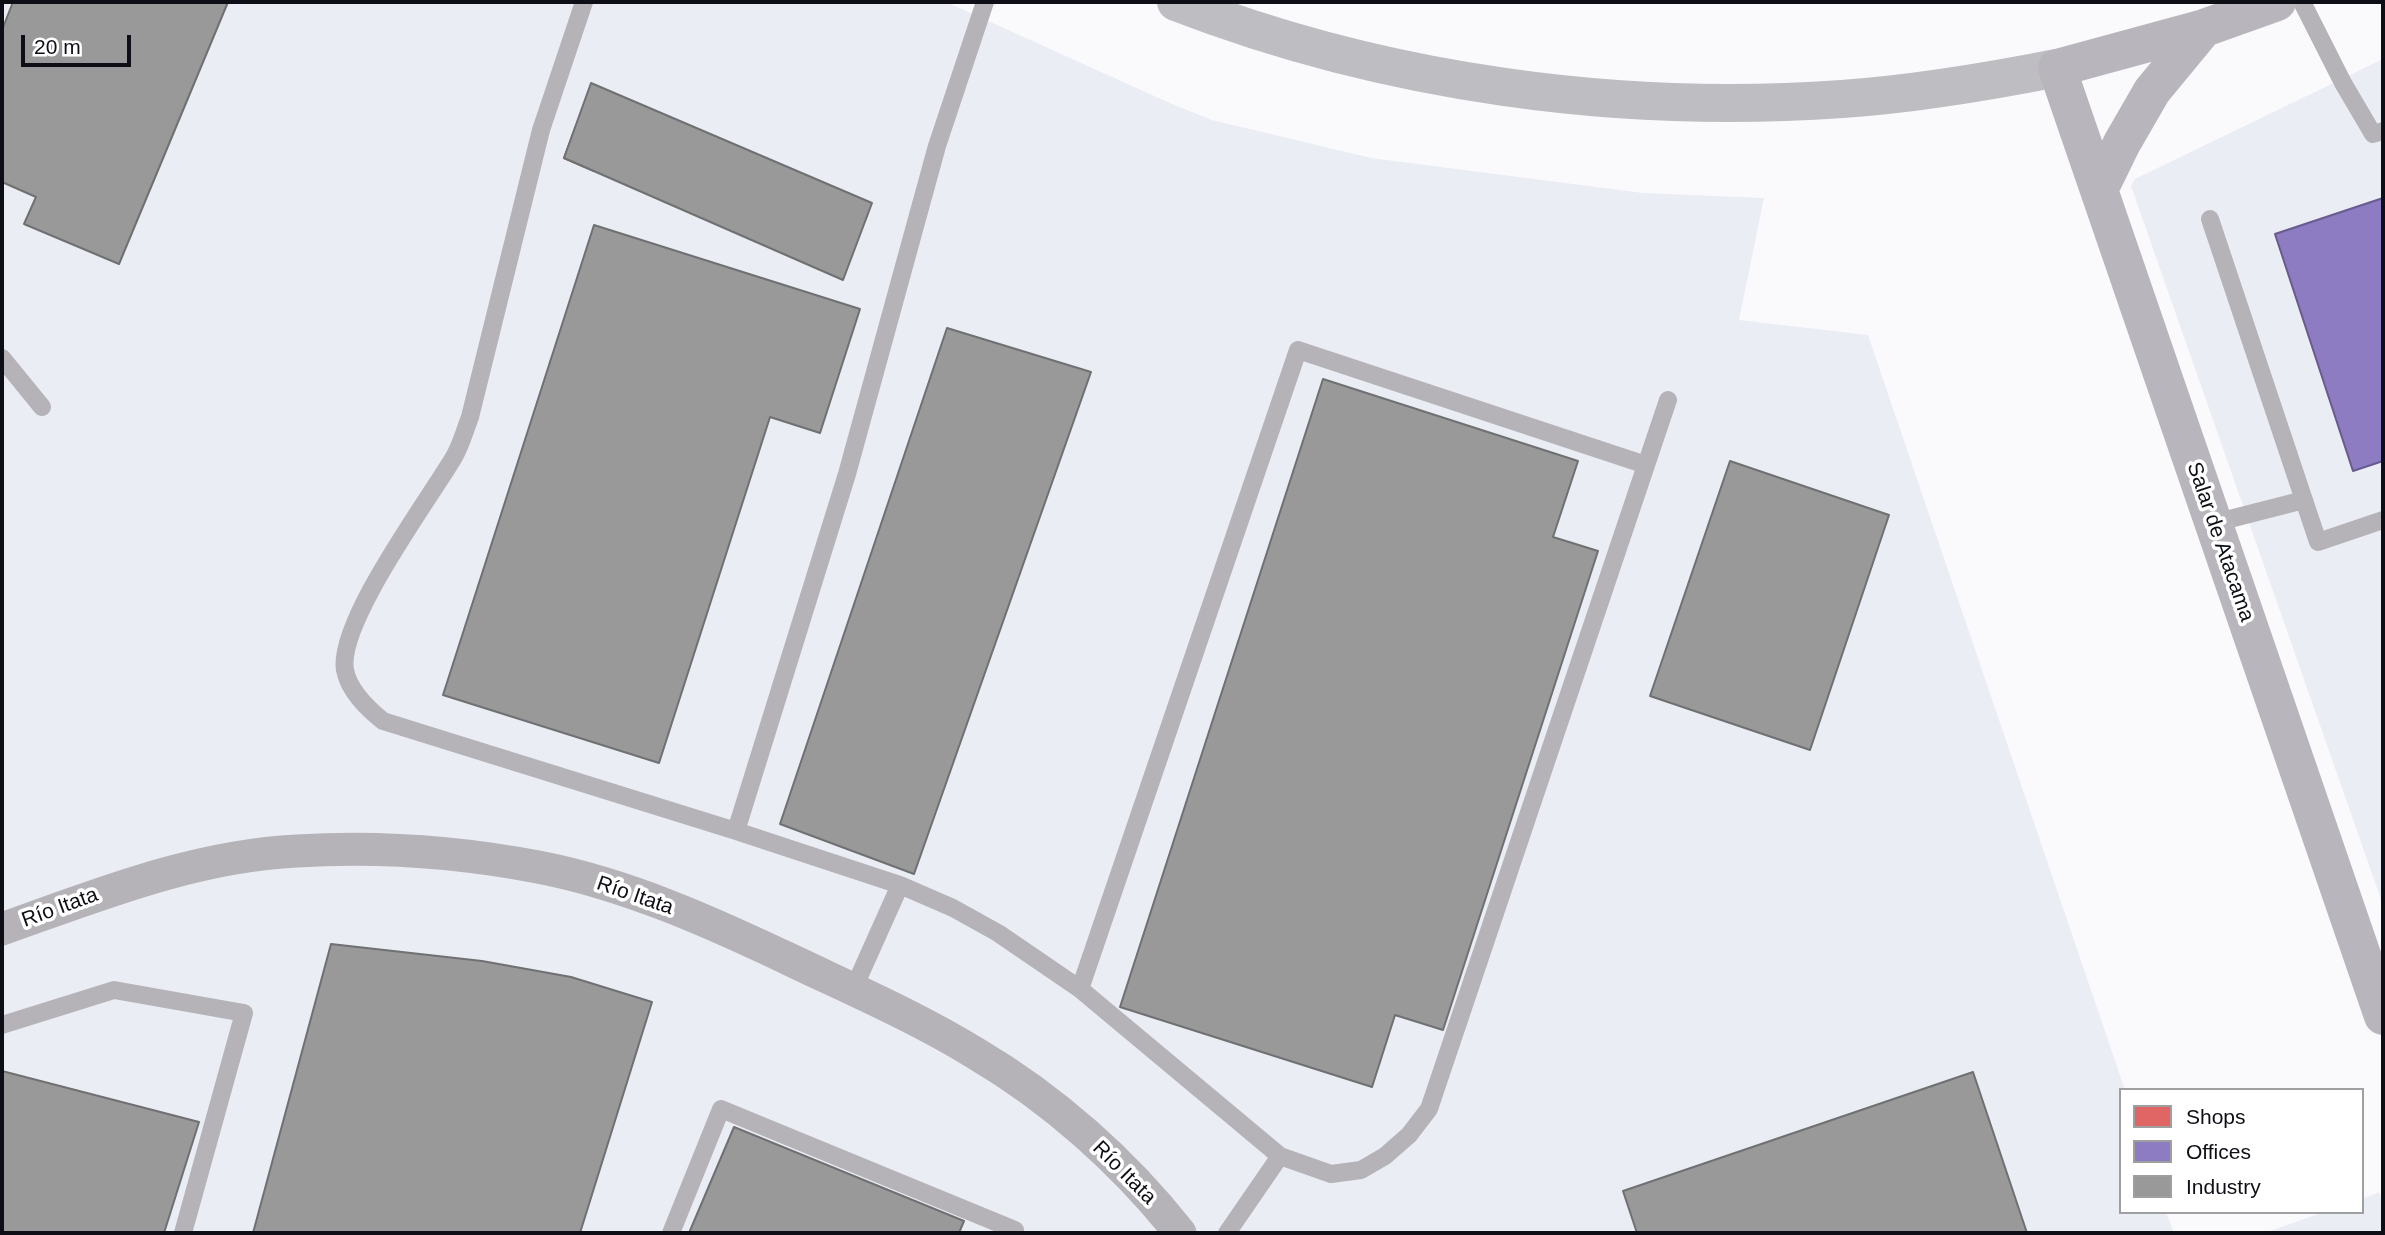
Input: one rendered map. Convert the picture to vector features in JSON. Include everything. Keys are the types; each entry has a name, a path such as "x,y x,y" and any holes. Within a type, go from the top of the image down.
{"main road":[{"path":"1176,2 1277,36 1399,67 1475,82 1623,100 1709,103 1843,99 1974,84 2057,68 2204,28 2277,2"},
{"path":"2099,190 2152,91 2204,28"},
{"name":"Salar de Atacama","path":"2057,68 2383,1016"}],"street":[{"name":"Río Itata","path":"2,929 137,881 191,866 241,857 296,851 373,850 457,854 540,867 664,904 745,938 932,1028 978,1054 1060,1112 1096,1143 1130,1176 1180,1233"}],"lane":[{"path":"584,2 541,130 470,416 456,453 364,602 351,632 345,669 353,689 367,708 383,721 736,831 900,885 953,908 998,933 1080,989 1280,1156 1331,1174 1361,1170 1409,1135 1429,1110 1668,400"},
{"path":"736,831 847,474 936,146 985,2"},
{"path":"2302,2 2338,73 2374,134 2383,131"},
{"path":"2210,219 2318,542 2383,520"},
{"path":"1080,989 1298,349 1646,465"},
{"path":"2,358 42,407"},
{"path":"2214,523 2304,500"},
{"path":"853,990 900,885"},
{"path":"2,1025 114,990 244,1013 183,1233"},
{"path":"671,1233 721,1109 1015,1230 1014,1233"},
{"path":"1227,1233 1280,1156"}],"shaded area":[{"path":"2,2 946,2 1212,120 1371,158 1643,193 1764,198 1739,320 1868,335 2124,1088 2119,1088 2119,1214 2167,1214 2174,1233 2,1233"},
{"path":"2383,59 2383,905 2131,186 2135,179"},
{"path":"2379,1192 2383,1203 2383,1233 2264,1233 2318,1214 2364,1214 2364,1198"}],"building: Shops":[{"path":"576,126 607,139 594,171 564,158"}],"building: Offices":[{"path":"2383,198 2383,461 2353,471 2275,234"}],"building: Industry":[{"path":"13,2 228,2 119,264 24,224 36,197 2,182 2,30"},
{"path":"591,83 872,203 843,280 564,158"},
{"path":"594,225 860,309 820,433 770,417 659,763 443,695"},
{"path":"947,328 1091,372 914,874 780,824"},
{"path":"1323,379 1578,461 1553,537 1598,551 1443,1030 1395,1015 1372,1087 1120,1007"},
{"path":"1730,461 1889,515 1810,750 1650,696"},
{"path":"331,944 482,961 571,977 652,1002 580,1233 253,1233"},
{"path":"2,1071 199,1122 164,1233 2,1233"},
{"path":"1973,1072 2027,1233 1637,1233 1623,1191"},
{"path":"734,1127 964,1221 959,1233 689,1233"}]}
